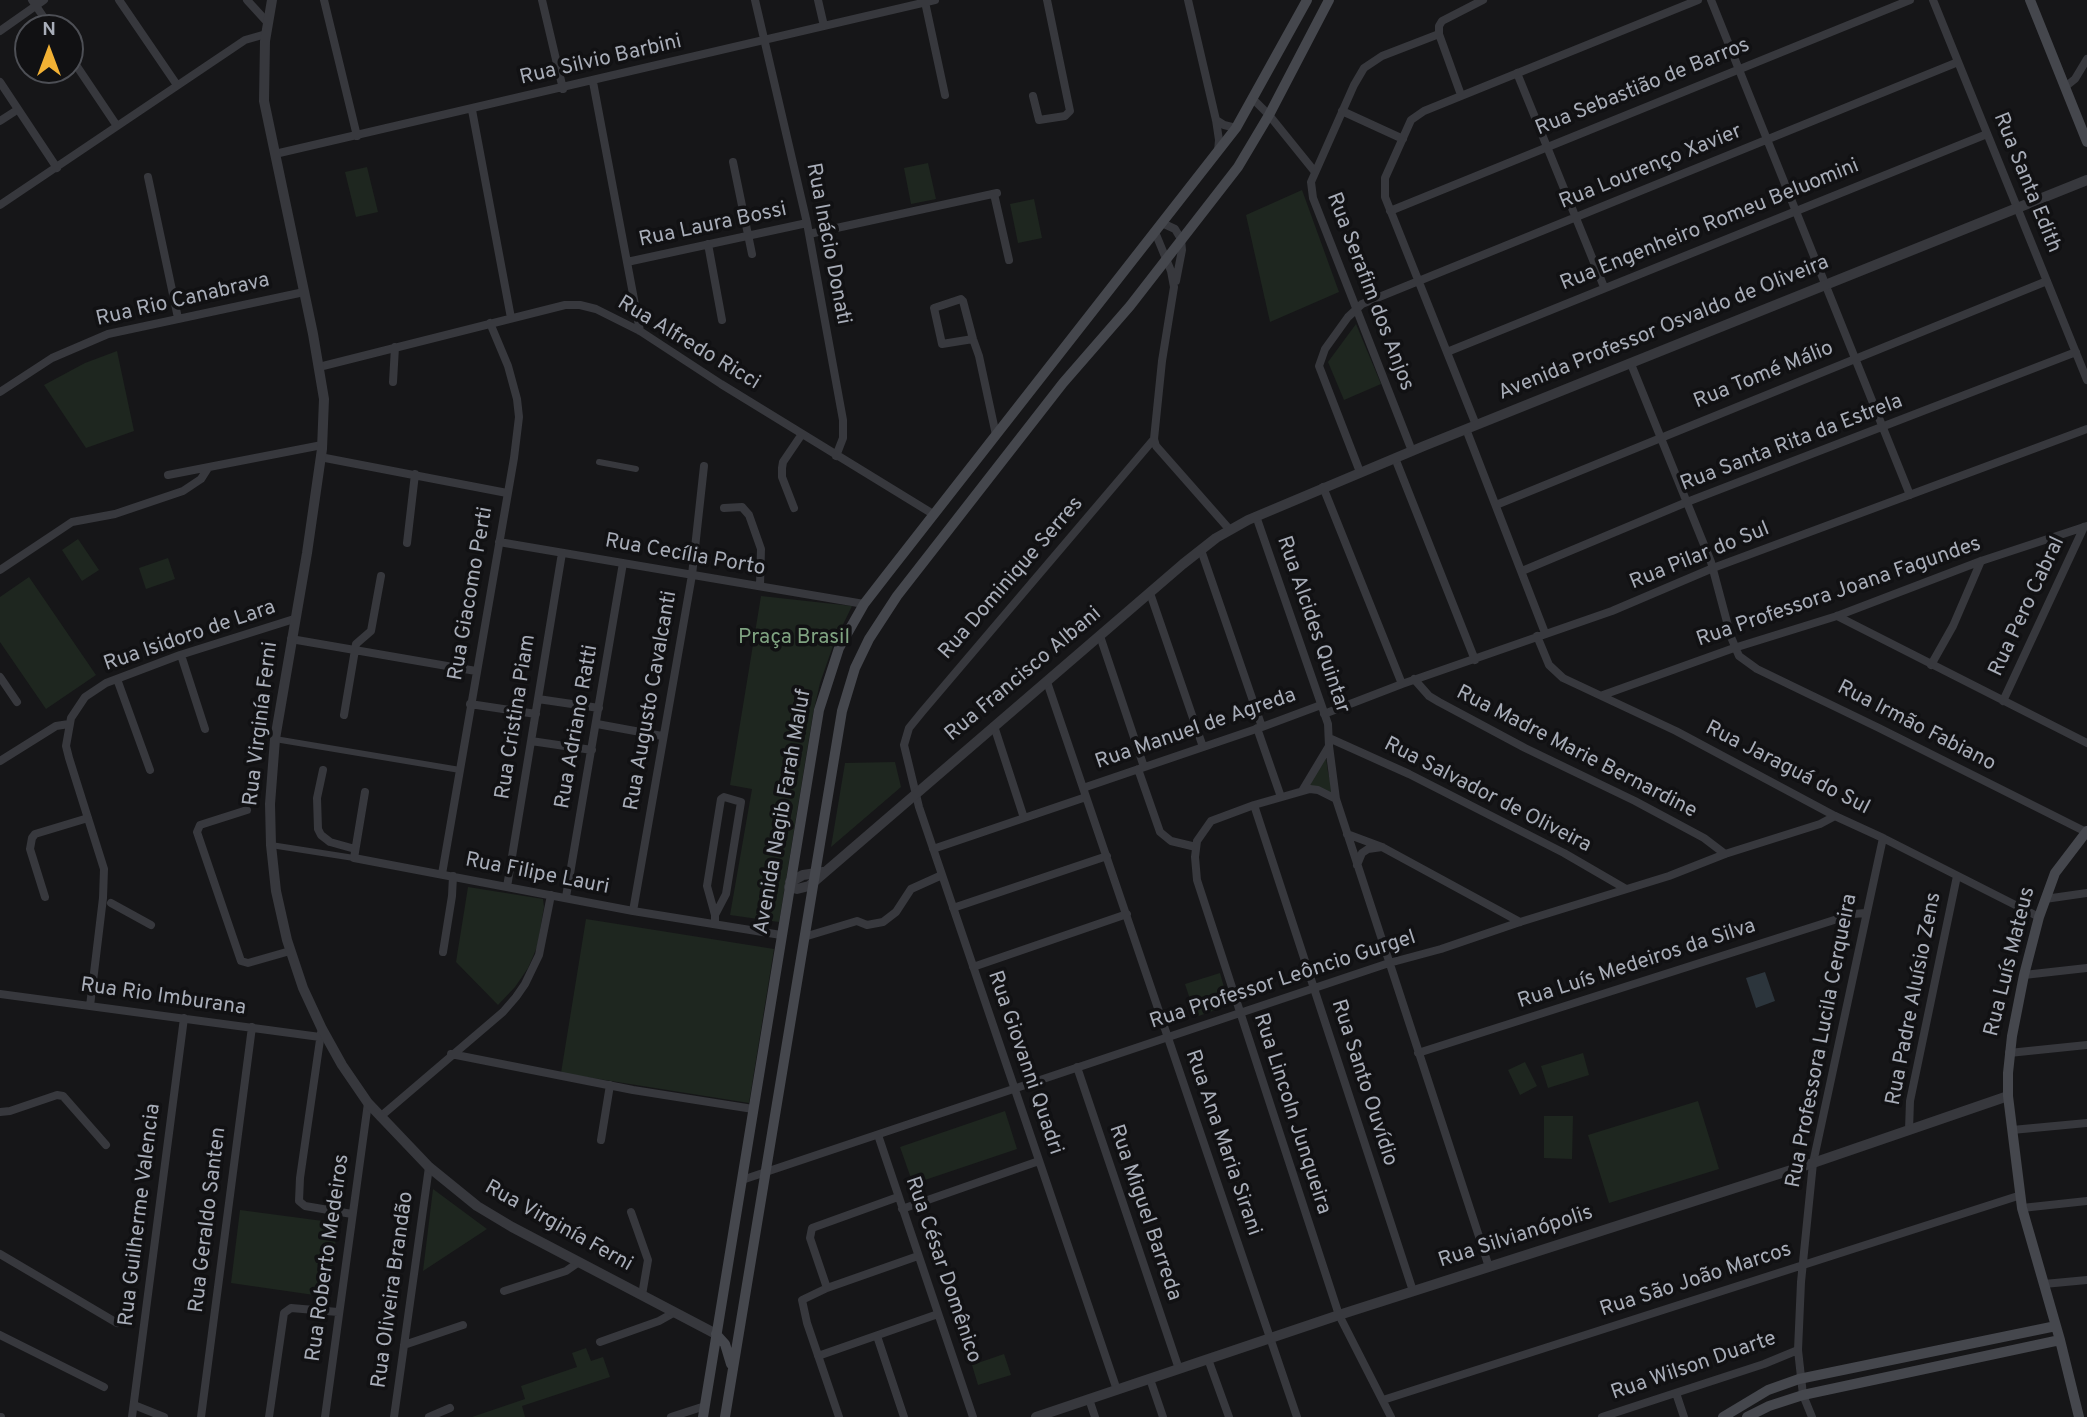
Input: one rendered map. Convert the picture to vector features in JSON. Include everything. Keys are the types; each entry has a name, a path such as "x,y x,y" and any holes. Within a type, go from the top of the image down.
{"main road":[{"name":"Avenida Nagib Farah Maluf","path":"704,1412 820,706 839,648 864,604 1236,128 1307,0"},
{"name":"Avenida Nagib Farah Maluf","path":"725,1417 804,932 817,876 848,688 874,629 897,596 1063,383 1130,306 1238,167 1269,115 1329,0"},
{"path":"2030,0 2087,142"},
{"path":"933,514 946,524 942,540"},
{"name":"Rua Luís Mateus","path":"2078,1417 2060,1340 2022,1208 2008,1096 2010,1053 2024,975 2039,917 2055,873 2086,832"},
{"path":"781,935 804,932"},
{"path":"779,949 791,947 801,952"},
{"path":"1723,1417 1757,1395 1799,1379 2056,1326"},
{"path":"716,1334 725,1344 732,1370"},
{"path":"1746,1417 1802,1395 2060,1340"},
{"name":"Rua Luís Mateus","path":"2065,1360 2084,1417"}],"street":[{"path":"0,31 34,3 44,0"},
{"path":"119,0 177,85"},
{"path":"0,205 177,85 267,28 247,0"},
{"name":"Rua Virginía Ferni","path":"272,0 267,28 264,101 324,399 322,445 307,553 275,739 270,804 271,845 277,895 290,950 321,1033 368,1103 429,1167 477,1206 512,1227 716,1334"},
{"path":"324,0 357,136"},
{"path":"542,0 563,89"},
{"name":"Rua Inácio Donati","path":"755,0 807,223 843,420 843,438 836,456"},
{"path":"818,0 824,26"},
{"name":"Rua Silvio Barbini","path":"275,154 563,89 935,0"},
{"path":"1033,96 1039,120 1065,116 1070,111 1047,0"},
{"path":"1188,0 1216,120 1219,140 1217,154"},
{"path":"1461,95 1439,34 1442,21 1465,4 1483,0"},
{"name":"Rua Jaraguá do Sul","path":"1698,0 1415,115 1383,187 1447,352 1496,505 1522,571 1553,671 2039,917"},
{"path":"1711,0 1910,495"},
{"name":"Rua Sebastião de Barros","path":"1391,211 1910,0"},
{"name":"Rua Santa Edith","path":"1933,0 2087,380"},
{"path":"925,2 945,95"},
{"name":"Rua Serafim dos Anjos","path":"1412,451 1313,198 1311,182 1364,68 1371,62 1439,34"},
{"path":"2065,87 2075,79 2087,59"},
{"name":"Rua Lourenço Xavier","path":"1357,307 1958,62"},
{"path":"1517,73 1604,288"},
{"path":"84,77 117,126"},
{"path":"0,82 57,168"},
{"name":"Rua Laura Bossi","path":"593,82 640,331"},
{"path":"1253,99 1315,172"},
{"path":"0,121 17,110"},
{"path":"472,110 511,318"},
{"path":"1342,111 1403,139"},
{"path":"1216,120 1236,128"},
{"name":"Rua Engenheiro Romeu Beluomini","path":"1447,352 1987,134"},
{"path":"733,162 752,254"},
{"path":"148,177 178,318"},
{"name":"Avenida Professor Osvaldo de Oliveira","path":"1256,516 2087,180"},
{"path":"809,234 995,194 1009,260"},
{"name":"Rua Laura Bossi","path":"627,262 807,223"},
{"path":"1174,287 1159,228 1175,229 1181,239 1180,266 1162,361 1154,439 1156,446 1230,530"},
{"path":"708,244 723,320"},
{"name":"Rua Tomé Málio","path":"1496,505 2047,281"},
{"name":"Rua Rio Canabrava","path":"0,391 52,358 108,334 304,292"},
{"path":"972,340 942,344 934,307 962,299 972,340 979,356 996,435"},
{"name":"Rua Alfredo Ricci","path":"319,367 565,305 580,305 606,313 640,331 836,456 933,514"},
{"path":"1357,307 1325,348 1319,366 1360,472"},
{"name":"Rua Giacomo Perti","path":"442,874 518,428 517,399 508,366 491,323"},
{"path":"393,383 395,347"},
{"name":"Rua Santa Rita da Estrela","path":"1522,571 1687,502 2076,352"},
{"path":"1631,363 1713,568 1734,648"},
{"name":"Rua Pilar do Sul","path":"1324,714 1414,679 1612,611 1713,568 2087,429"},
{"path":"794,508 782,477 782,468 802,434"},
{"name":"Rua Dominique Serres","path":"904,745 909,728 922,712 1154,439"},
{"path":"168,475 322,445"},
{"path":"320,457 507,493"},
{"path":"1395,458 1475,660"},
{"path":"599,462 636,469"},
{"name":"Rua Augusto Cavalcanti","path":"633,911 692,575 704,466"},
{"path":"0,570 72,522 115,514 183,491 205,476 208,468"},
{"path":"407,543 415,474"},
{"path":"1323,487 1402,684"},
{"path":"724,508 742,507 749,515 761,549 760,586"},
{"name":"Rua Francisco Albani","path":"790,884 804,889 1201,550 1256,516"},
{"name":"Rua Alcides Quintar","path":"1256,516 1324,714 1335,796"},
{"name":"Rua Professora Joana Fagundes","path":"1603,695 2086,526"},
{"name":"Rua Pero Cabral","path":"2003,701 2086,526"},
{"name":"Rua Cecília Porto","path":"499,542 864,604"},
{"path":"1201,550 1281,797"},
{"name":"Rua Cristina Piam","path":"507,887 562,553"},
{"path":"1931,665 1948,636 1981,562"},
{"name":"Rua Adriano Ratti","path":"566,897 623,563"},
{"path":"344,715 357,641 371,631 381,576"},
{"path":"1150,593 1203,747"},
{"path":"1837,615 2087,743"},
{"name":"Rua Isidoro de Lara","path":"69,724 76,708 85,697 117,679 181,655 294,619"},
{"path":"1100,636 1160,832 1171,841 1196,847 1203,830 1211,821 1301,791 1318,790 1335,796 1489,1267"},
{"path":"291,639 476,671"},
{"name":"Rua Irmão Fabiano","path":"1734,648 1739,656 1757,669 2086,832"},
{"path":"181,655 205,729"},
{"path":"0,677 17,702"},
{"path":"117,679 150,770"},
{"name":"Rua Madre Marie Bernardine","path":"1414,679 1439,702 1647,807 1704,838 1726,854"},
{"name":"Rua Ana Maria Sirani","path":"1046,682 1297,1417"},
{"path":"538,699 599,708"},
{"path":"470,704 536,715"},
{"name":"Rua Manuel de Agreda","path":"1083,788 1321,705"},
{"path":"0,761 56,726 69,724 66,746 104,869 108,901 90,1006"},
{"path":"597,724 662,736"},
{"path":"994,726 1024,818"},
{"path":"275,739 460,770"},
{"path":"531,741 592,750"},
{"name":"Rua Alcides Quintar","path":"1301,791 1329,742"},
{"name":"Rua Salvador de Oliveira","path":"1329,742 1409,774 1564,853 1626,889"},
{"name":"Rua Giovanni Quadri","path":"904,745 915,793 933,849 1118,1390"},
{"name":"Rua Filipe Lauri","path":"323,770 317,798 318,829 330,842 355,854 442,874 633,911 715,920 781,935"},
{"path":"271,845 355,854 365,792"},
{"path":"724,797 741,802 726,894 715,920 707,886 721,799 724,797"},
{"path":"933,849 1086,797"},
{"name":"Rua Santo Ouvídio","path":"1254,805 1413,1291"},
{"path":"247,810 200,825 197,832 241,961 248,963 290,950"},
{"name":"Rua Professor Leôncio Gurgel","path":"742,1180 1239,1012 1669,876 1835,816"},
{"path":"45,897 30,849 32,838 35,834 88,818"},
{"path":"1347,834 1382,847 1520,922"},
{"name":"Rua Professora Lucila Cerqueira","path":"1812,1417 1802,1395 1798,1350 1813,1163 1883,838"},
{"name":"Rua Lincoln Junqueira","path":"1196,847 1197,880 1339,1315 1391,1417"},
{"path":"1357,865 1362,853 1368,849 1382,847"},
{"path":"953,908 1107,856"},
{"path":"804,932 857,921 867,925 883,922 896,912 911,889 942,875"},
{"path":"443,952 453,876"},
{"name":"Rua Padre Aluísio Zens","path":"1909,1129 1913,1087 1957,876"},
{"path":"2045,899 2087,893"},
{"path":"380,1117 503,1012 525,984 539,955 551,895"},
{"path":"108,901 151,925"},
{"name":"Rua Luís Medeiros da Silva","path":"1418,1054 1853,914 1867,913"},
{"path":"973,967 1127,914"},
{"path":"2024,975 2087,968"},
{"name":"Rua Rio Imburana","path":"0,994 252,1027 321,1033"},
{"name":"Rua Guilherme Valencia","path":"132,1417 184,1018"},
{"name":"Rua Geraldo Santen","path":"201,1417 252,1027"},
{"path":"321,1033 299,1201 305,1206 352,1214"},
{"path":"2010,1053 2087,1045"},
{"path":"452,1054 753,1109"},
{"name":"Rua Miguel Barreda","path":"1076,1067 1179,1369"},
{"path":"601,1140 610,1084"},
{"path":"0,1112 57,1095 67,1099 106,1145"},
{"name":"Rua Silvianópolis","path":"1036,1417 1339,1315 1813,1163 2008,1096"},
{"name":"Rua Roberto Medeiros","path":"325,1417 368,1103"},
{"path":"2012,1130 2087,1123"},
{"name":"Rua César Domênico","path":"878,1135 973,1417"},
{"path":"902,1209 1039,1161"},
{"name":"Rua Oliveira Brandão","path":"394,1417 429,1167"},
{"name":"Rua São João Marcos","path":"1383,1401 2021,1195"},
{"path":"827,1288 810,1231 816,1225 898,1197"},
{"path":"2022,1208 2087,1201"},
{"path":"631,1212 648,1260 642,1295"},
{"path":"0,1254 117,1323"},
{"path":"839,1417 802,1300 827,1288 918,1256"},
{"path":"504,1291 566,1271 579,1262"},
{"path":"2044,1284 2087,1280"},
{"path":"269,1417 284,1313 291,1308 338,1312"},
{"path":"600,1342 659,1321 674,1312"},
{"path":"818,1356 938,1314"},
{"path":"404,1345 463,1325"},
{"path":"0,1335 104,1387"},
{"path":"877,1335 904,1417"},
{"name":"Rua Wilson Duarte","path":"1602,1417 1764,1364 1798,1350"},
{"path":"1208,1359 1229,1417"},
{"path":"1150,1379 1163,1417"},
{"path":"1676,1393 1684,1417"},
{"path":"1089,1399 1095,1417"},
{"path":"134,1405 164,1417"},
{"path":"429,1417 450,1408"},
{"path":"671,1417 704,1412"}],"green space":[{"path":"928,163 936,199 911,204 904,168"},
{"path":"367,167 378,212 356,217 345,172"},
{"path":"1302,190 1339,292 1270,322 1246,215"},
{"path":"1034,199 1042,238 1018,243 1010,204"},
{"path":"1356,324 1381,384 1344,400 1328,362"},
{"path":"117,351 134,431 86,448 44,385 85,363"},
{"path":"78,539 99,570 82,581 62,550"},
{"path":"168,558 175,579 146,589 139,568"},
{"path":"29,577 96,675 46,709 0,642 0,597"},
{"name":"Praça Brasil","path":"761,596 852,606 834,643 820,683 779,922 730,915 752,789 730,785"},
{"path":"1326,758 1328,772 1334,796 1305,788"},
{"path":"895,762 901,787 831,847 845,763"},
{"path":"468,887 543,899 537,947 528,968 498,1005 456,962"},
{"path":"586,919 774,949 749,1103 561,1073"},
{"path":"1220,973 1229,1005 1196,1017 1185,984"},
{"path":"1583,1053 1589,1075 1548,1088 1541,1066"},
{"path":"1525,1062 1537,1086 1520,1095 1508,1070"},
{"path":"1698,1101 1719,1169 1609,1203 1588,1135"},
{"path":"1005,1111 1017,1149 913,1184 900,1147"},
{"path":"1544,1116 1573,1116 1572,1159 1544,1158"},
{"path":"433,1189 487,1229 423,1271"},
{"path":"240,1210 338,1223 328,1297 231,1283"},
{"path":"586,1348 591,1361 603,1357 610,1377 522,1406 525,1417 472,1417 525,1399 521,1386 577,1367 572,1353"},
{"path":"1004,1354 1011,1375 978,1385 972,1365"}],"shaded area":[{"path":"1765,972 1775,1001 1756,1008 1746,978"}]}
